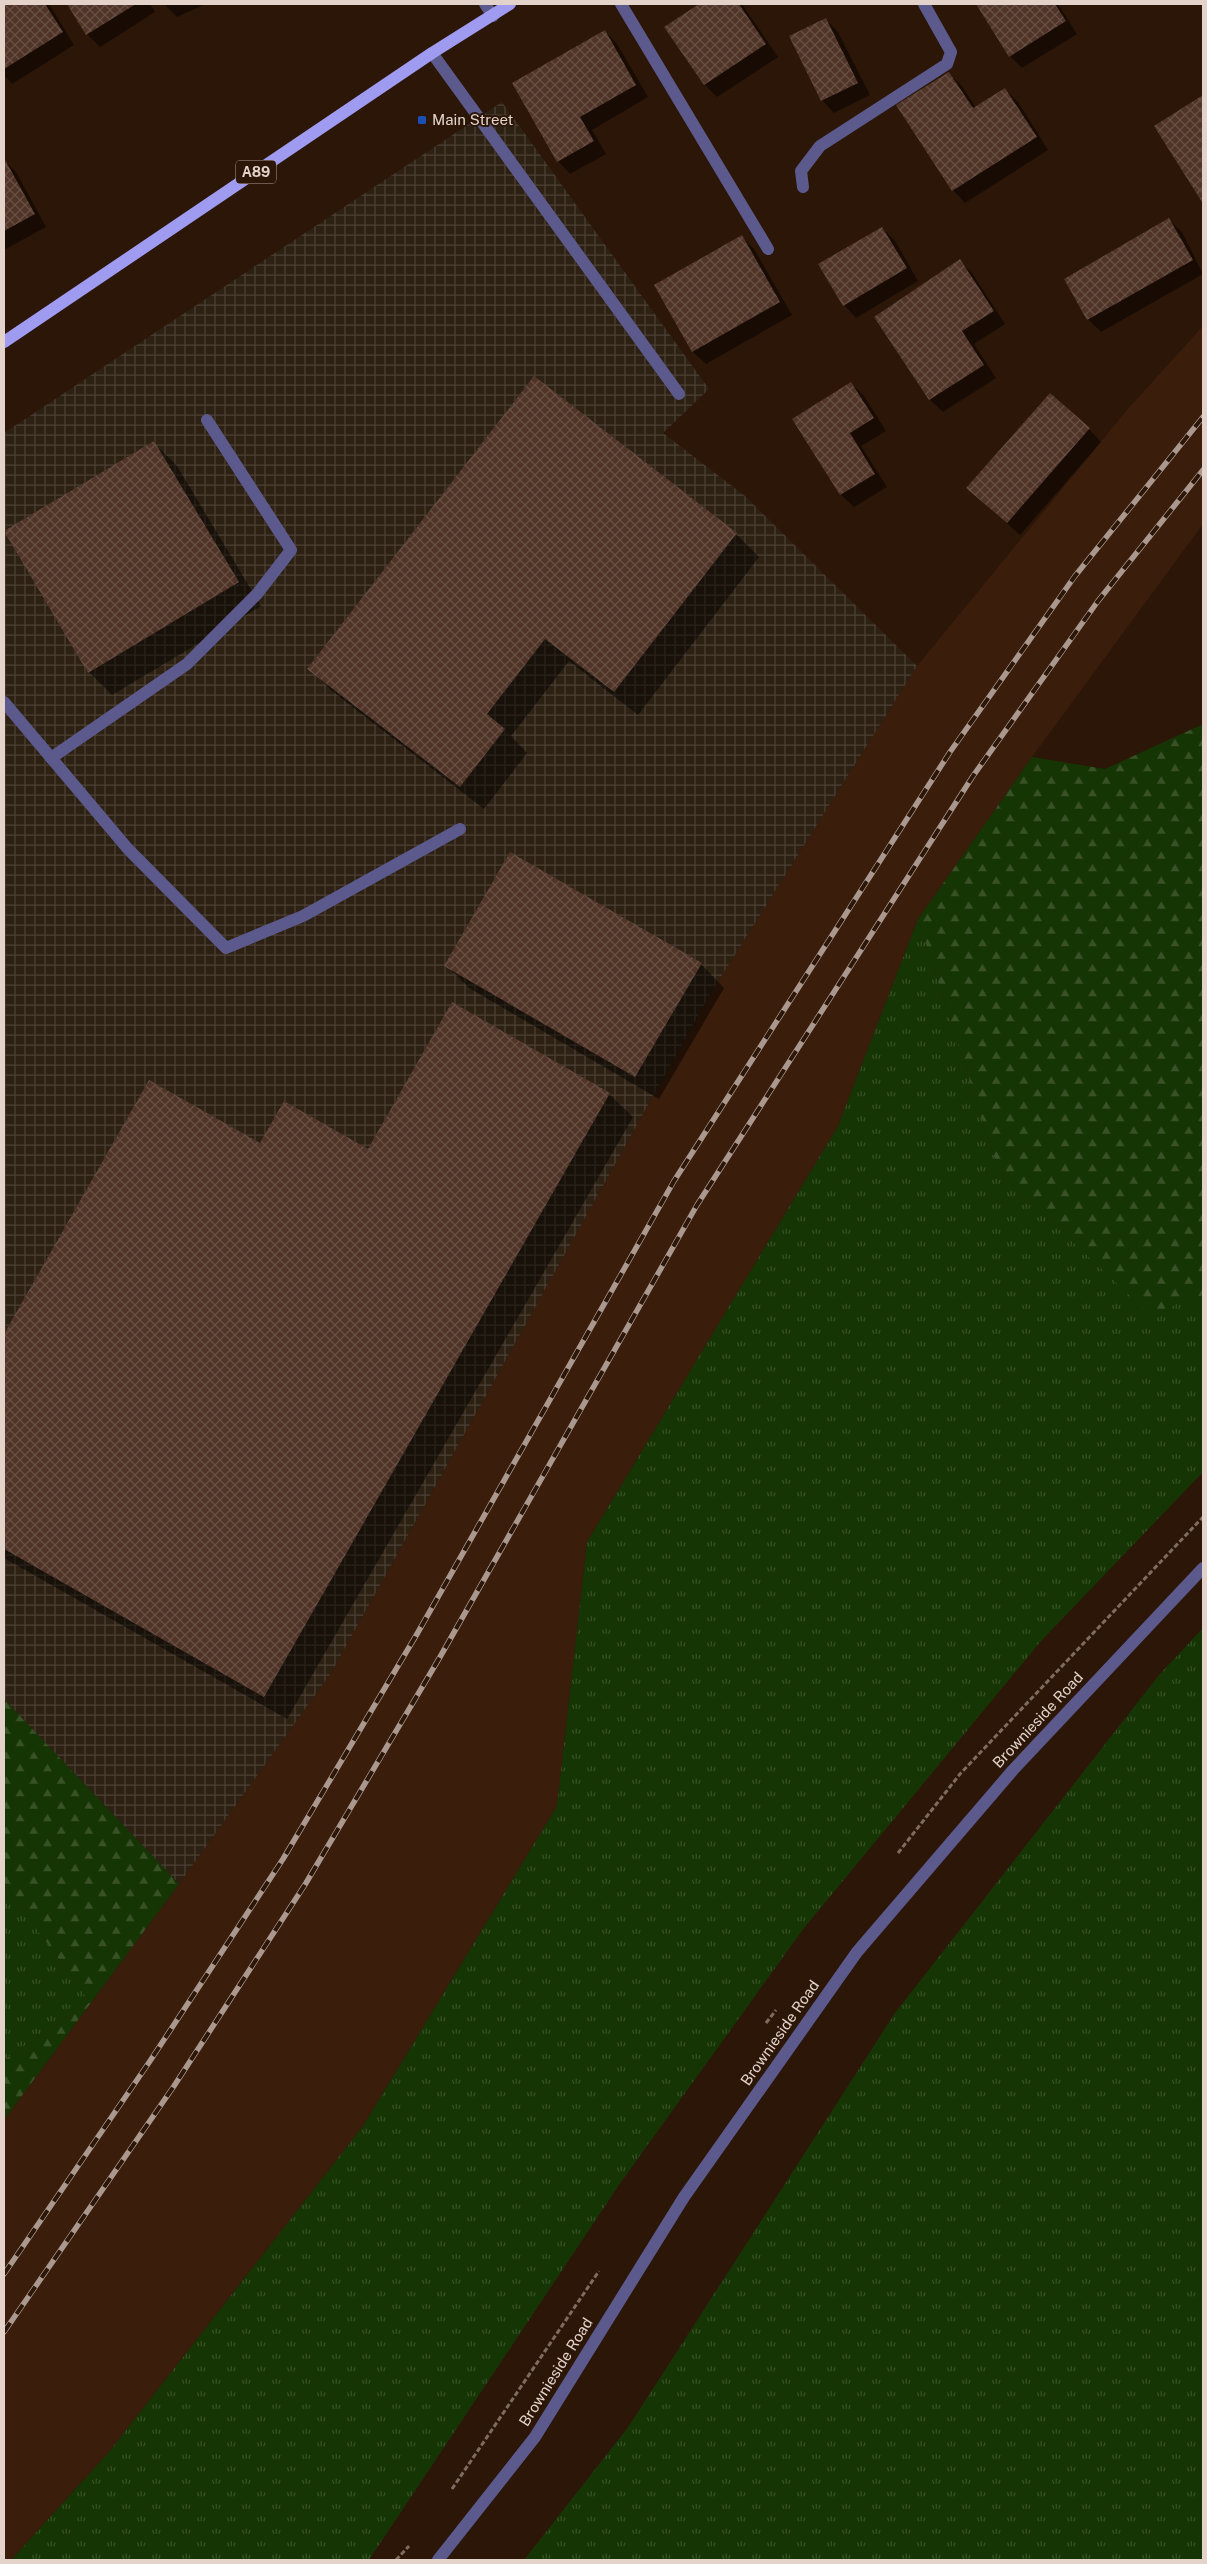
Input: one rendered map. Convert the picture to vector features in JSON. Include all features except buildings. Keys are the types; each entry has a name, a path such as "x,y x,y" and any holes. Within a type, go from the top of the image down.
{"main road":[{"name":"A89","path":"4,342 432,53 510,4"}],"street":[{"path":"485,4 493,16"},
{"path":"621,4 768,249"},
{"path":"803,187 801,171 820,146 947,64 951,52 924,4"},
{"path":"432,53 679,394"},
{"path":"51,758 187,664 257,594 291,550 207,420"},
{"path":"4,702 128,849 226,948 303,916 460,829"},
{"name":"Brownieside Road","path":"438,2560 534,2437 684,2196 857,1952 1013,1770 1203,1568"}],"shaded area":[{"path":"502,102 709,389 663,433 745,496 917,666 709,996 331,1673 179,1884 4,1699 4,433"},
{"path":"1203,326 1203,524 1032,757 918,919 838,1126 587,1542 557,1806 363,2126 109,2452 11,2560 4,2560 4,2120 179,1884 331,1673 709,996 917,666 1126,411"}],"green space":[{"path":"1201,725 1203,728 1203,1295 1149,1314 999,1172 918,919 1032,757 1105,769"},
{"path":"918,919 999,1172 1149,1313 1203,1295 1203,1472 1041,1641 804,1928 621,2182 369,2560 11,2560 109,2452 363,2126 557,1806 587,1542 838,1126"},
{"path":"1203,1628 1203,2560 524,2560 629,2426 895,2013 1159,1675"},
{"path":"4,1699 179,1884 4,2120 4,2060 90,2002 4,1884"},
{"path":"4,1884 90,2002 4,2060"}],"railway":[{"path":"4,2274 150,2061 283,1859 417,1634 674,1181 950,752 1075,576 1203,417"},
{"path":"4,2332 174,2086 306,1883 440,1657 697,1205 973,776 1098,601 1203,470"}],"place":[{"name":"Main Street","path":"422,120"}]}
